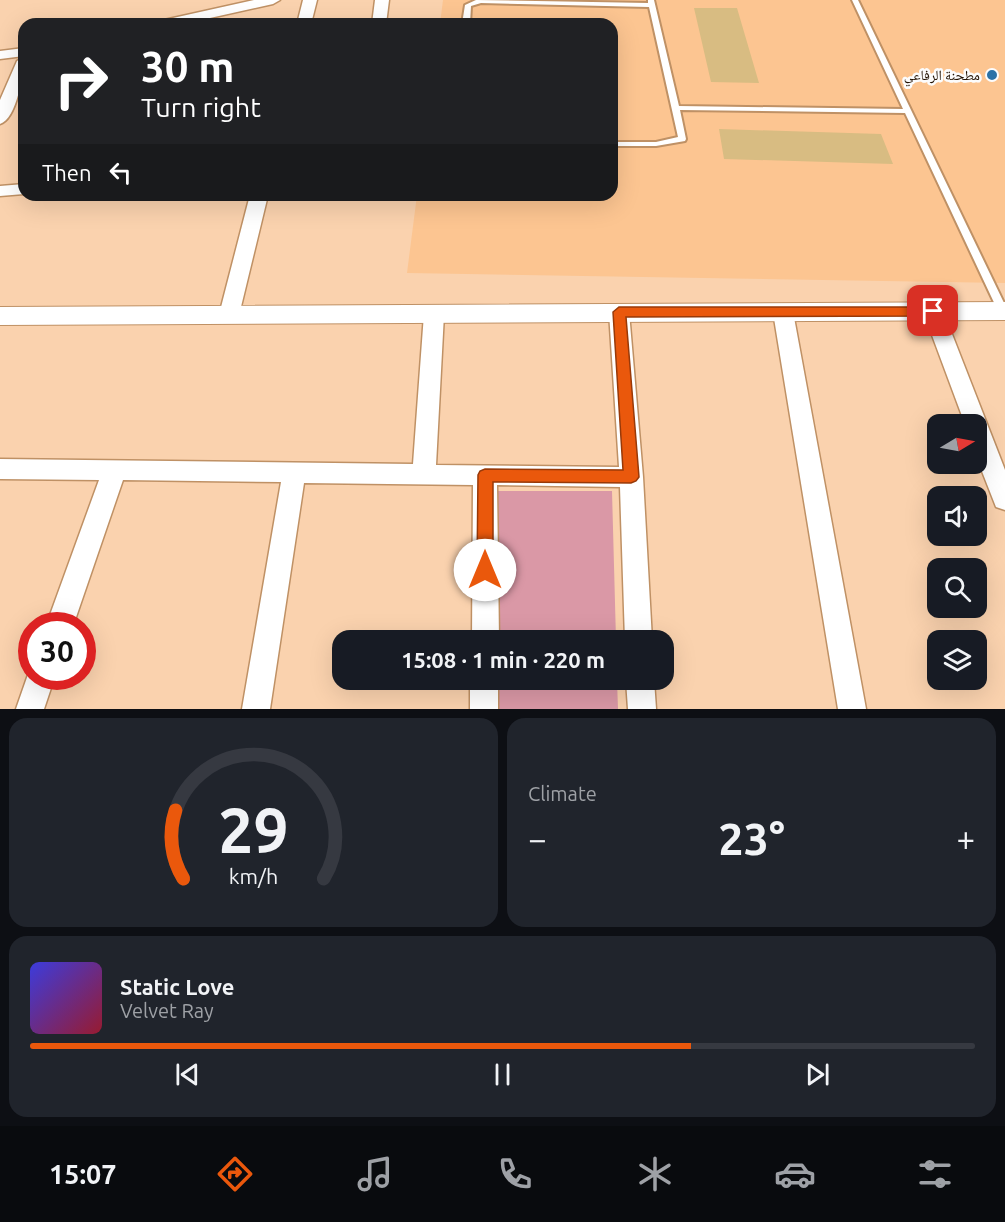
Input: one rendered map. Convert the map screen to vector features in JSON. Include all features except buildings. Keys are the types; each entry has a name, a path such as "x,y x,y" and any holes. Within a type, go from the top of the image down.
{"street":[{"path":"192,18 273,0"},
{"path":"306,18 310,0"},
{"path":"380,18 382,0"},
{"path":"0,55 18,53"},
{"path":"0,119 18,76"},
{"path":"0,191 18,190"},
{"path":"230,315 258,201"},
{"path":"933,311 972,414"},
{"path":"0,316 1004,311"},
{"path":"619,312 631,477 639,630"},
{"path":"783,312 852,709"},
{"path":"424,475 434,314"},
{"path":"987,453 1005,500"},
{"path":"0,469 631,477"},
{"path":"64,612 114,471"},
{"path":"256,709 294,473"},
{"path":"484,630 485,475"},
{"path":"30,709 37,690"},
{"path":"484,690 484,709"},
{"path":"641,690 642,709"}],"lane":[{"path":"855,0 1004,311"},
{"path":"467,18 468,5 480,1 652,2 682,139 656,144 618,144"},
{"path":"676,108 908,111"}],"shaded area":[{"path":"443,0 1005,0 1005,283 407,273 416,201 618,201 618,18 441,18"},
{"path":"498,491 612,491 616,630 497,630"},
{"path":"497,690 617,690 618,709 497,709"}],"place":[{"name":"مطحنة الرفاعي","path":"992,75"}],"route":[{"path":"485,570 485,475 631,477 619,312 933,311"}]}
